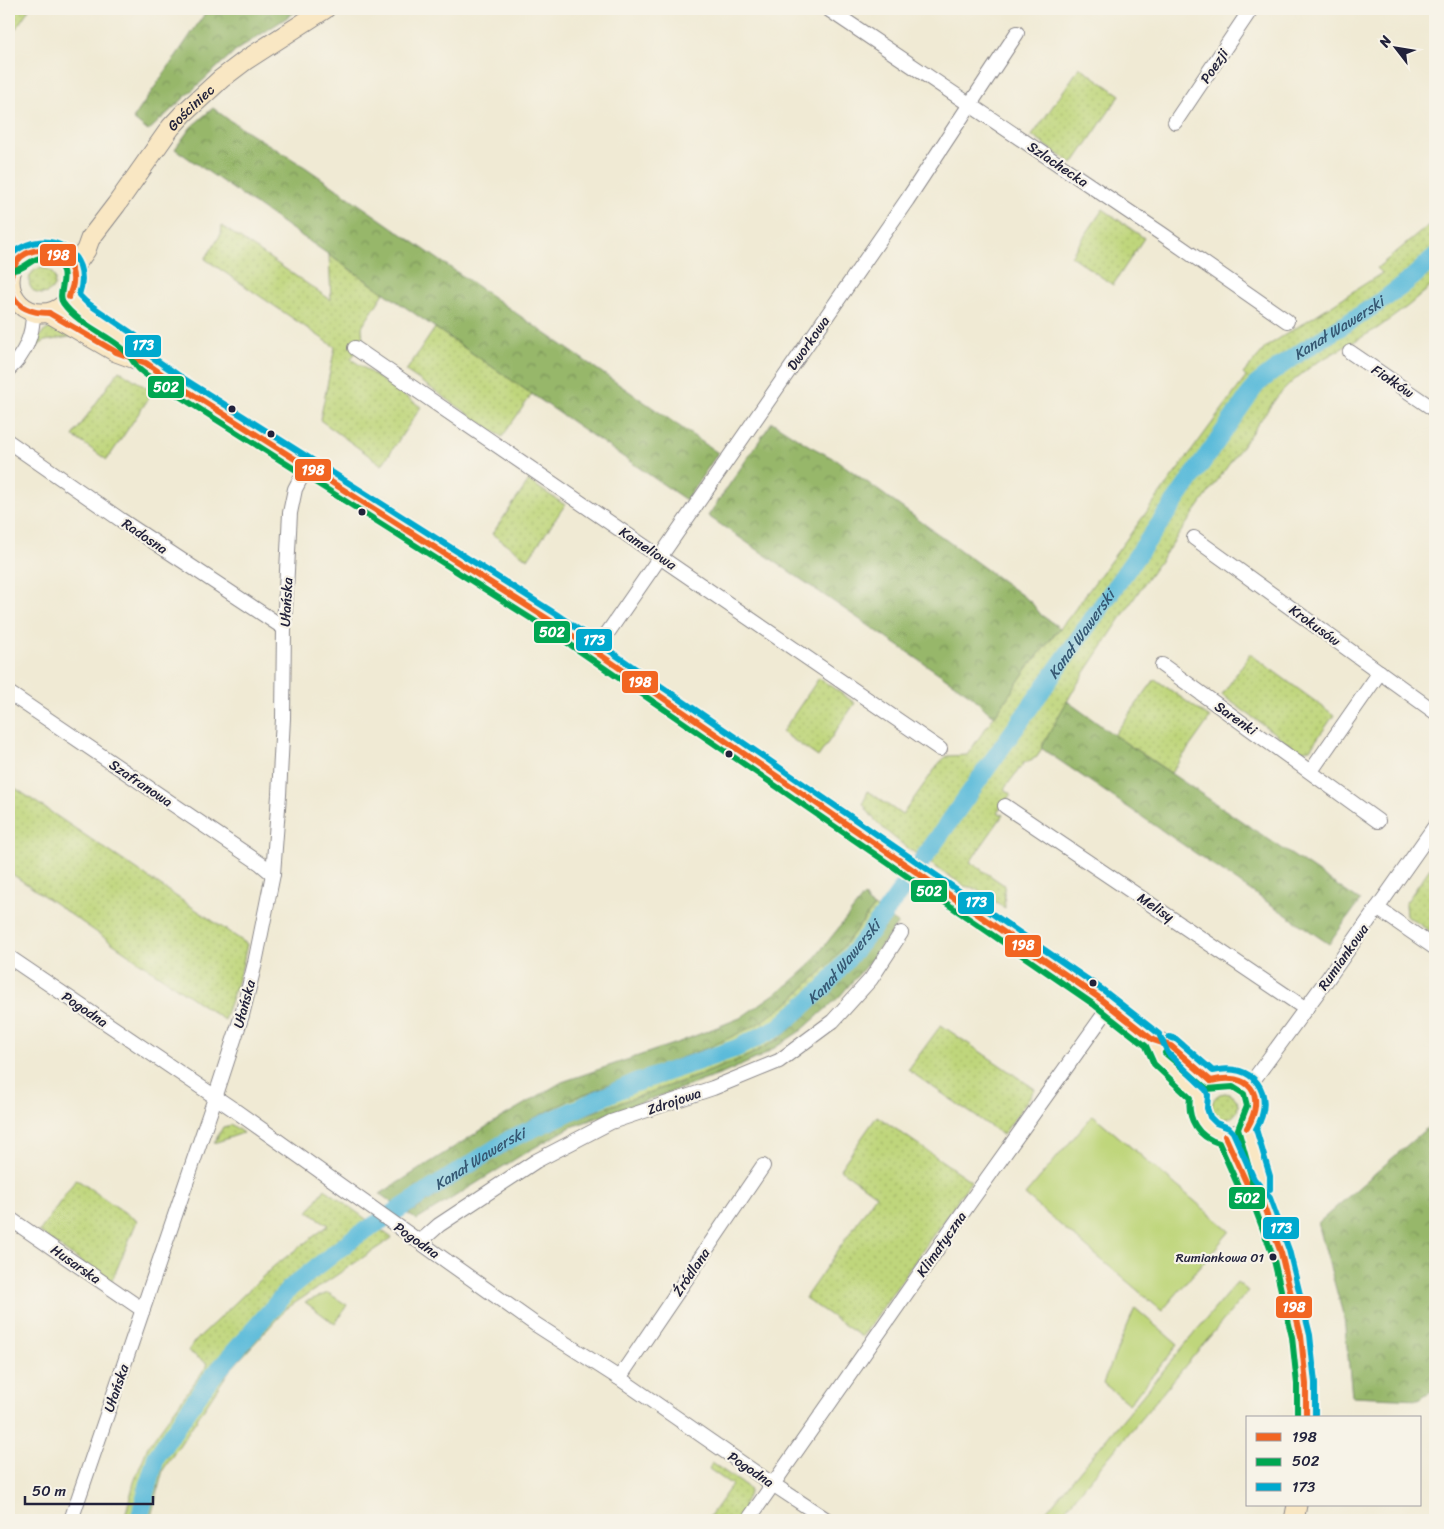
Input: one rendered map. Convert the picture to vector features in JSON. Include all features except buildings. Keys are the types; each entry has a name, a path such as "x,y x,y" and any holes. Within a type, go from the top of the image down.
{"street":[{"name":"Gościniec","path":"72,270 86,250 90,239 171,127 194,103 221,78 246,60 325,9"},
{"name":"Szlachecka","path":"828,9 1287,321"},
{"name":"Poezji","path":"1175,122 1251,9"},
{"name":"Dworkowa","path":"595,651 902,206 1017,33"},
{"name":"Gościniec","path":"60,255 78,243 90,239"},
{"path":"41,313 59,308 69,297 73,289 74,279 72,270 60,255 44,249 26,253 12,262 9,283 14,298 26,309 41,313 116,352 146,363 173,382 551,621 1110,1006 1153,1040 1161,1058 1205,1088"},
{"path":"69,297 80,309 130,343 146,363"},
{"path":"9,369 24,352 41,313"},
{"name":"Kameliowa","path":"355,348 940,749"},
{"name":"Fiołków","path":"1350,352 1435,410"},
{"name":"Radosna","path":"9,442 121,520 284,628"},
{"name":"Ułańska","path":"71,1520 215,1098 242,1015 255,963 273,874 280,795 284,628 290,513 295,489 307,466"},
{"name":"Krokusów","path":"1194,538 1435,712"},
{"name":"Sarenki","path":"1162,665 1378,821"},
{"path":"1311,772 1380,672"},
{"name":"Szafranowa","path":"9,693 273,874"},
{"name":"Melisy","path":"1005,806 1306,1008"},
{"name":"Rumiankowa","path":"1249,1086 1435,826"},
{"path":"1377,908 1435,948"},
{"name":"Zdrojowa","path":"421,1241 439,1225 536,1160 611,1122 712,1088 779,1061 833,1022 871,979 901,933"},
{"name":"Pogodna","path":"9,957 233,1109 535,1324 619,1378 827,1520"},
{"name":"Klimatyczna","path":"748,1520 968,1205 1110,1006"},
{"path":"1221,1077 1241,1080 1249,1086 1254,1094 1256,1112 1253,1121 1247,1128 1233,1135 1225,1136 1216,1134 1208,1129 1198,1113 1197,1104 1205,1088 1221,1077"},
{"path":"1247,1128 1261,1178 1262,1202 1292,1294 1301,1336 1306,1384 1306,1416"},
{"path":"1225,1136 1247,1184 1262,1202"},
{"name":"Źródlana","path":"619,1378 763,1166"},
{"name":"Husarska","path":"9,1218 143,1310"},
{"path":"1294,1520 1297,1506"}],"green space":[{"path":"9,9 29,9 9,39"},
{"path":"208,9 300,9 235,51 148,131 133,119"},
{"path":"1080,67 1120,95 1073,164 1032,136"},
{"path":"213,108 305,167 718,453 686,500 175,149 191,127"},
{"path":"1103,209 1144,238 1113,285 1071,256"},
{"path":"1435,220 1435,283 1378,328 1314,364 1277,397 1145,582 1074,689 1037,757 1024,763 1004,789 1011,794 997,812 1003,815 970,862 1004,885 1005,908 974,888 964,886 909,849 881,827 863,803 868,791 902,815 940,762 947,756 967,755 1026,670 1070,616 1246,377 1243,374 1266,347 1382,273 1377,268"},
{"path":"222,226 331,300 329,255 384,293 362,327 363,342 351,359 421,407 382,465 320,420 335,347 205,259 221,234"},
{"path":"42,268 51,272 55,281 51,290 42,294 33,290 29,281 33,272"},
{"path":"57,327 76,336 45,341 34,348 42,333"},
{"path":"435,328 532,394 502,437 406,371"},
{"path":"119,370 153,392 107,460 73,436"},
{"path":"772,422 838,461 1031,602 1041,615 1060,628 1026,670 995,716 972,696 708,516"},
{"path":"529,481 565,505 528,559 492,534"},
{"path":"1250,654 1334,715 1310,749 1299,751 1222,695"},
{"path":"819,678 855,703 818,757 782,732"},
{"path":"1155,679 1210,718 1171,773 1114,735"},
{"path":"1067,701 1114,735 1360,901 1329,944 1041,748"},
{"path":"9,784 247,944 242,968 224,1020 9,872"},
{"path":"1435,861 1435,935 1406,915 1405,904"},
{"path":"864,896 868,903 874,907 832,961 787,1004 756,1025 710,1047 574,1098 513,1129 394,1204 380,1194 497,1120 562,1082 682,1041 740,1018 789,984 806,969"},
{"path":"874,907 890,918 825,997 780,1038 750,1055 703,1074 570,1120 524,1140 408,1214 394,1204 513,1128 574,1098 664,1065 787,1004 832,961"},
{"path":"890,918 898,923 870,961 839,997 802,1030 762,1056 722,1074 571,1127 525,1153 417,1220 408,1214 524,1140 570,1120 703,1074 750,1055 780,1038 825,997"},
{"path":"941,1025 1035,1089 1003,1135 908,1070"},
{"path":"1225,1093 1234,1097 1238,1106 1234,1115 1225,1119 1216,1115 1212,1106 1216,1097"},
{"path":"1093,1115 1230,1231 1162,1311 1025,1195"},
{"path":"877,1116 971,1181 862,1337 805,1298 876,1195 840,1169"},
{"path":"1435,1121 1435,1389 1418,1399 1352,1396 1344,1318 1318,1223"},
{"path":"232,1125 243,1133 214,1143 223,1127"},
{"path":"76,1179 137,1221 111,1283 39,1232"},
{"path":"325,1189 392,1238 286,1309 229,1371 163,1470 150,1520 124,1520 134,1482 148,1446 208,1364 188,1351 194,1342 274,1266 329,1225 308,1212"},
{"path":"1237,1282 1248,1291 1056,1520 1039,1520"},
{"path":"328,1293 347,1305 335,1324 305,1302"},
{"path":"1135,1308 1178,1345 1129,1404 1103,1383"},
{"path":"712,1463 746,1486 750,1491 743,1507 748,1510 739,1520 707,1520 732,1485 709,1469"}],"waterway":[{"name":"Kanał Wawerski","path":"139,1520 156,1457 206,1384 290,1288 352,1239 510,1139 632,1084 737,1048 779,1027 824,988 882,917 1256,385 1301,352 1394,292 1435,256"}],"transit line":[{"name":"173","path":"10,252 13,253 26,245 40,242 53,243 64,247 74,255 80,266 82,280 79,295 86,302 136,336 152,357 556,614 1103,990 1159,1034 1168,1053 1206,1090 1208,1095 1207,1108 1210,1117 1216,1123 1229,1128 1233,1132 1254,1179 1270,1198 1289,1250 1310,1335 1315,1383 1315,1416"},
{"name":"198","path":"49,313 24,308 16,301 10,283 17,261 26,254 44,250 62,257 72,272 73,284 69,297"},
{"name":"502","path":"9,270 21,268 39,258 51,260 58,264 64,275 61,293 63,303 76,317 123,349 146,375 546,628 1093,1004 1146,1046 1154,1064 1190,1098 1192,1120 1200,1132 1219,1143 1239,1188 1254,1206 1273,1256 1292,1337 1297,1384 1297,1416"},
{"name":"198","path":"49,313 116,352 146,363 173,382 551,621 1098,997 1153,1040 1171,1046 1211,1081"},
{"name":"173","path":"1169,1037 1176,1039 1213,1071 1227,1069 1240,1071 1250,1076 1257,1083 1262,1093 1264,1104 1262,1116 1256,1129 1270,1176 1270,1189"},
{"name":"502","path":"1165,1053 1207,1089 1233,1087 1244,1094 1247,1106 1238,1129 1252,1179 1252,1189"},
{"name":"198","path":"1211,1081 1235,1079 1251,1088 1255,1105 1253,1116 1247,1128"},
{"name":"198","path":"1225,1136 1247,1184 1262,1202 1281,1253 1301,1336 1306,1384 1306,1416"}],"place":[{"name":"Rumiankowa 01","path":"1273,1257"}]}
